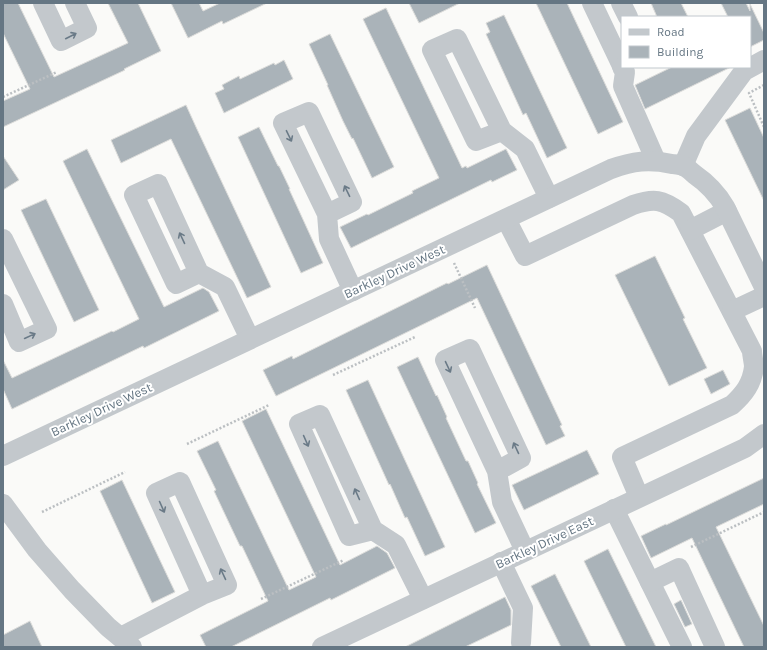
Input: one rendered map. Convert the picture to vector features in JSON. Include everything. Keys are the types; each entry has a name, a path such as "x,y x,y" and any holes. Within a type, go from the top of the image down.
{"street":[{"path":"43,3 61,41 86,28 75,3"},
{"path":"592,3 621,58"},
{"path":"621,3 628,16"},
{"path":"502,131 476,141 432,50 457,38 502,131 525,148 550,198"},
{"path":"751,67 764,60"},
{"path":"626,68 623,86 656,161"},
{"path":"683,166 696,136 744,71 749,68"},
{"path":"327,214 352,202 309,112 283,123 327,214 329,239 353,291"},
{"name":"Barkley Drive West","path":"3,456 624,164 640,161 656,161 683,166 705,182 720,198 758,257"},
{"path":"506,219 525,256 633,205 645,201 658,201 670,205 681,213 752,351 754,366 750,381 743,394 732,405 622,457 639,497"},
{"path":"690,230 727,211"},
{"path":"3,239 47,328 19,342 3,304"},
{"path":"758,257 764,287"},
{"path":"199,273 225,287 250,339"},
{"path":"732,311 764,296"},
{"path":"497,471 521,458 470,349 445,360 497,471 502,502 525,551"},
{"path":"373,530 349,536 298,424 320,415 373,530 396,545 423,599"},
{"name":"Barkley Drive East","path":"322,647 745,448 764,434"},
{"path":"3,504 37,550 67,584 108,627 126,642 202,595 228,585 180,482 156,493 202,595"},
{"path":"614,509 682,647"},
{"path":"501,562 523,608 520,646"},
{"path":"650,582 679,568 715,647"}],"path":[{"path":"3,97 57,72"},
{"path":"764,85 749,93 764,127"},
{"path":"454,263 475,308"},
{"path":"333,375 415,337"},
{"path":"187,444 269,405"},
{"path":"42,512 126,472"},
{"path":"691,547 764,512"},
{"path":"261,599 344,560"}],"building":[{"path":"3,3 18,3 54,77 128,43 108,3 138,3 161,51 124,69 125,70 3,127 3,101 30,89 3,33"},
{"path":"171,3 199,3 203,11 220,3 267,3 223,24 222,21 188,38"},
{"path":"409,3 460,3 419,23"},
{"path":"536,3 567,3 623,122 598,134"},
{"path":"651,3 681,3 688,16 657,16"},
{"path":"721,3 746,3 750,11 750,4 764,33 764,40 751,46 751,16 728,16"},
{"path":"386,8 462,168 466,166 467,168 506,149 517,170 492,182 491,180 351,248 340,227 413,193 412,191 439,178 363,19"},
{"path":"504,15 567,148 547,158 526,113 523,115 486,34 490,32 486,23"},
{"path":"330,34 394,167 372,178 353,138 352,139 343,121 309,44"},
{"path":"284,60 293,79 224,113 215,93 224,89 222,85 239,76 240,79 274,63 275,65"},
{"path":"670,68 729,68 645,109 635,85"},
{"path":"186,105 271,287 247,298 171,139 121,163 111,140"},
{"path":"750,108 764,138 764,201 725,120"},
{"path":"259,127 290,189 323,263 301,273 238,137"},
{"path":"87,149 164,307 203,288 209,292 219,311 144,348 143,346 12,409 3,389 3,360 12,378 139,319 63,161"},
{"path":"3,156 19,180 3,190"},
{"path":"46,199 99,310 74,322 21,210"},
{"path":"655,256 707,368 669,386 615,275"},
{"path":"487,265 562,425 560,426 565,436 546,445 477,298 276,396 263,370 292,356 293,359 447,283 448,284"},
{"path":"418,357 496,523 475,533 397,367"},
{"path":"723,370 730,384 711,394 704,379"},
{"path":"368,380 445,547 425,556 407,517 405,518 390,484 389,485 346,390"},
{"path":"266,409 340,565 377,546 387,553 395,568 231,647 206,647 200,635 268,601 242,546 240,546 230,525 214,491 216,490 197,451 218,441 289,590 316,577 242,421"},
{"path":"587,450 599,474 524,510 512,485"},
{"path":"764,478 764,504 716,527 764,626 764,647 744,647 692,538 651,558 641,536"},
{"path":"122,480 175,592 152,603 100,491"},
{"path":"608,549 656,647 626,647 584,561"},
{"path":"555,574 591,647 561,647 531,586"},
{"path":"505,597 511,610 511,625 465,647 405,647"},
{"path":"681,600 692,624 685,627 674,604"},
{"path":"30,621 42,647 3,647 3,635"}]}
